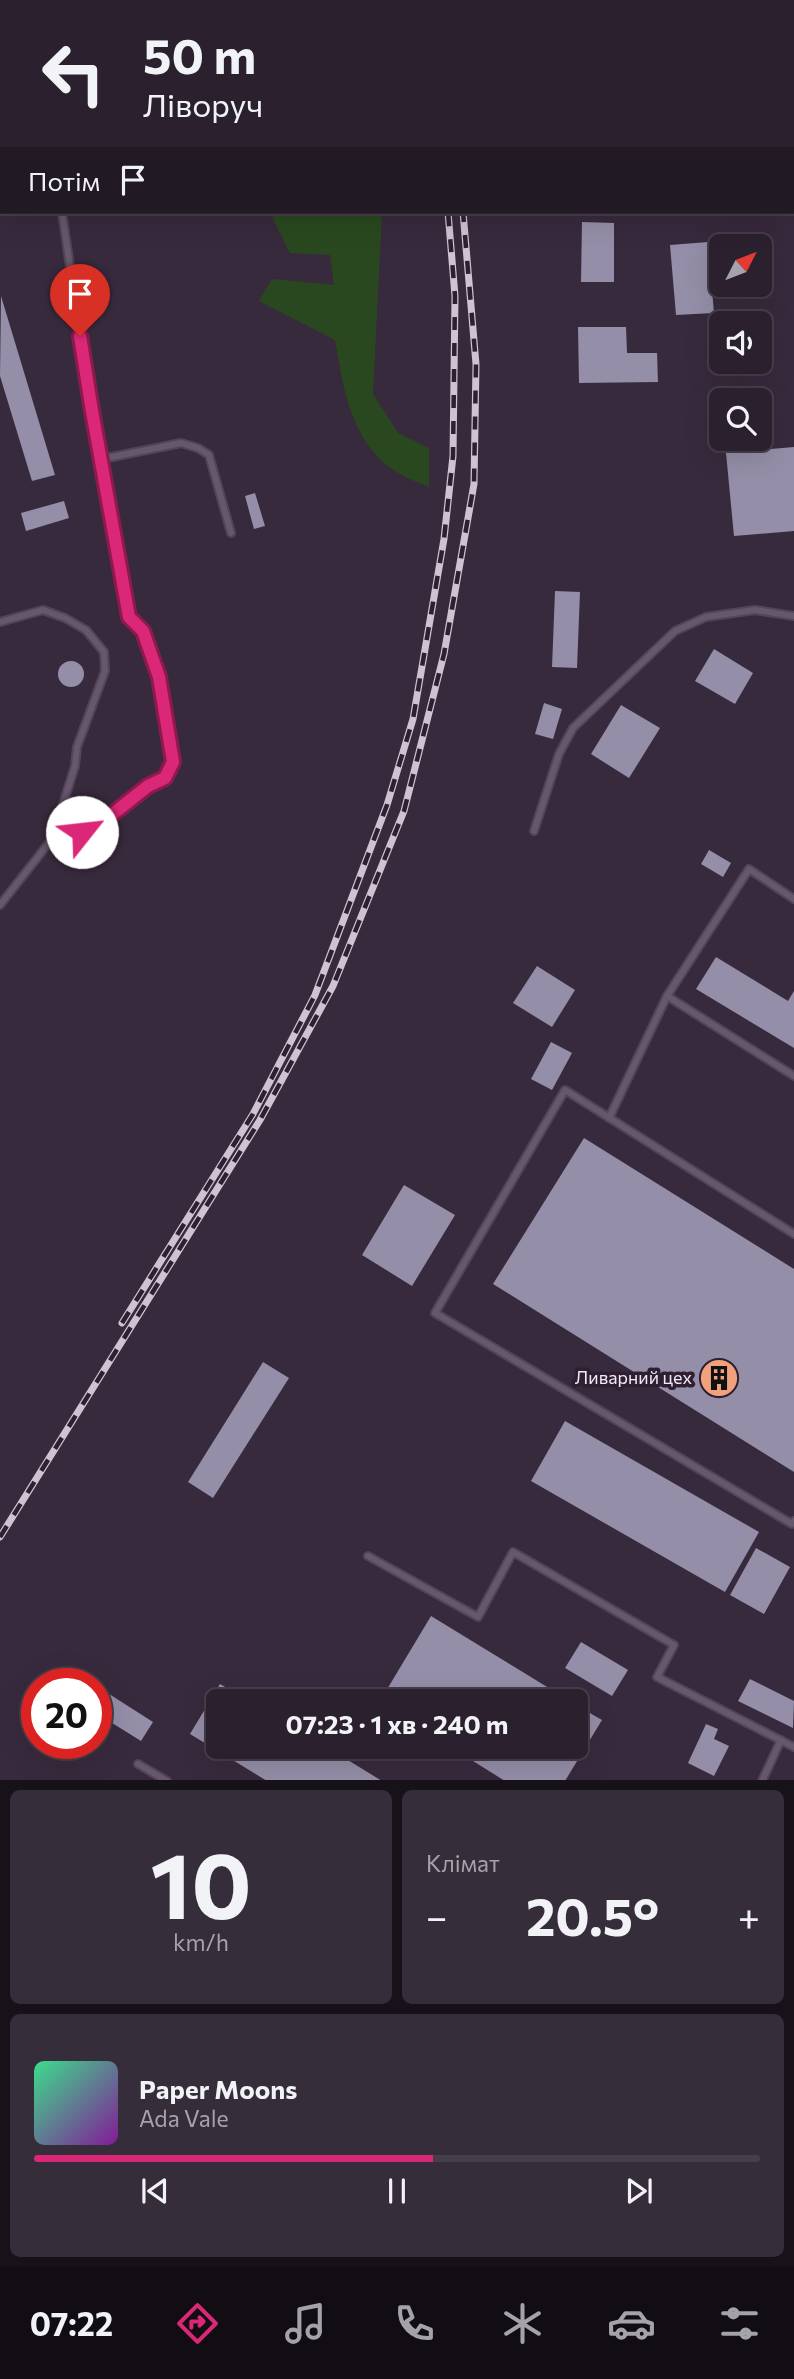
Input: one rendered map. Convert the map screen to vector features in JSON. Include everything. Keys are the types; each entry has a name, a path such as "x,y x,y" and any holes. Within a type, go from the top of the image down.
{"lane":[{"path":"52,839 82,832 109,817 148,786 165,778 173,762 159,677 143,631 129,617 92,411 62,214"},
{"path":"102,459 181,443 198,448 209,455 231,533"},
{"path":"0,622 43,610 65,618 86,630 104,652 105,671 77,747 75,766 52,839 0,905"},
{"path":"534,831 559,754 573,728 675,631 706,617 755,610 794,616"},
{"path":"609,1118 667,996 749,869 794,899"},
{"path":"667,996 794,1076"},
{"path":"794,1234 565,1090 435,1313 792,1524 794,1521"},
{"path":"368,1556 478,1617 513,1552 674,1645 657,1677 794,1746"},
{"path":"762,1780 781,1740"},
{"path":"138,1764 167,1780"}],"green space":[{"path":"272,214 382,214 373,394 398,433 429,448 429,487 390,468 363,437 349,407 335,340 259,301 272,279 334,285 330,255 290,253"}],"building":[{"path":"582,222 614,223 614,282 581,282"},
{"path":"708,242 709,298 713,298 714,311 676,315 670,245"},
{"path":"1,296 55,475 32,481 0,376"},
{"path":"578,327 626,327 627,353 657,353 658,382 579,383"},
{"path":"794,447 794,531 734,536 726,453"},
{"path":"255,493 265,526 254,529 245,496"},
{"path":"64,501 69,518 26,531 21,513"},
{"path":"555,591 580,592 577,668 552,667"},
{"path":"714,649 753,673 735,704 695,681"},
{"path":"71,661 80,665 84,674 80,683 71,687 62,683 58,674 62,665"},
{"path":"544,703 562,709 553,739 535,734"},
{"path":"621,705 660,728 629,778 591,754"},
{"path":"709,850 731,863 723,877 701,864"},
{"path":"716,957 788,1001 794,991 794,1048 696,989"},
{"path":"537,966 575,990 552,1027 513,1003"},
{"path":"551,1042 572,1053 552,1090 531,1079"},
{"name":"Ливарний цех","path":"584,1138 794,1269 794,1472 493,1284"},
{"path":"404,1185 455,1215 412,1286 362,1255"},
{"path":"263,1362 289,1378 213,1498 188,1482"},
{"path":"565,1421 759,1532 725,1592 531,1481"},
{"path":"756,1548 790,1567 764,1614 730,1595"},
{"path":"431,1616 550,1689 387,1689"},
{"path":"581,1642 628,1670 612,1696 565,1668"},
{"path":"750,1679 794,1701 793,1728 738,1701"},
{"path":"112,1696 153,1722 141,1741 112,1723"},
{"path":"206,1707 206,1744 190,1734"},
{"path":"588,1712 602,1720 588,1743"},
{"path":"706,1724 718,1729 714,1739 729,1746 714,1776 688,1763"},
{"path":"231,1759 346,1759 380,1780 265,1780"},
{"path":"470,1759 578,1759 566,1780 503,1780"}],"railway":[{"path":"122,1323 253,1114 315,995 387,805 413,719 444,539 453,456 455,296 448,214"},
{"path":"0,1537 260,1120 333,986 404,811 444,654 474,484 476,364 463,214"}],"place":[{"name":"Ливарний цех","path":"719,1378"}],"route":[{"path":"80,336 129,617 143,631 159,677 173,762 165,778 148,786 109,817 82,832"}]}
